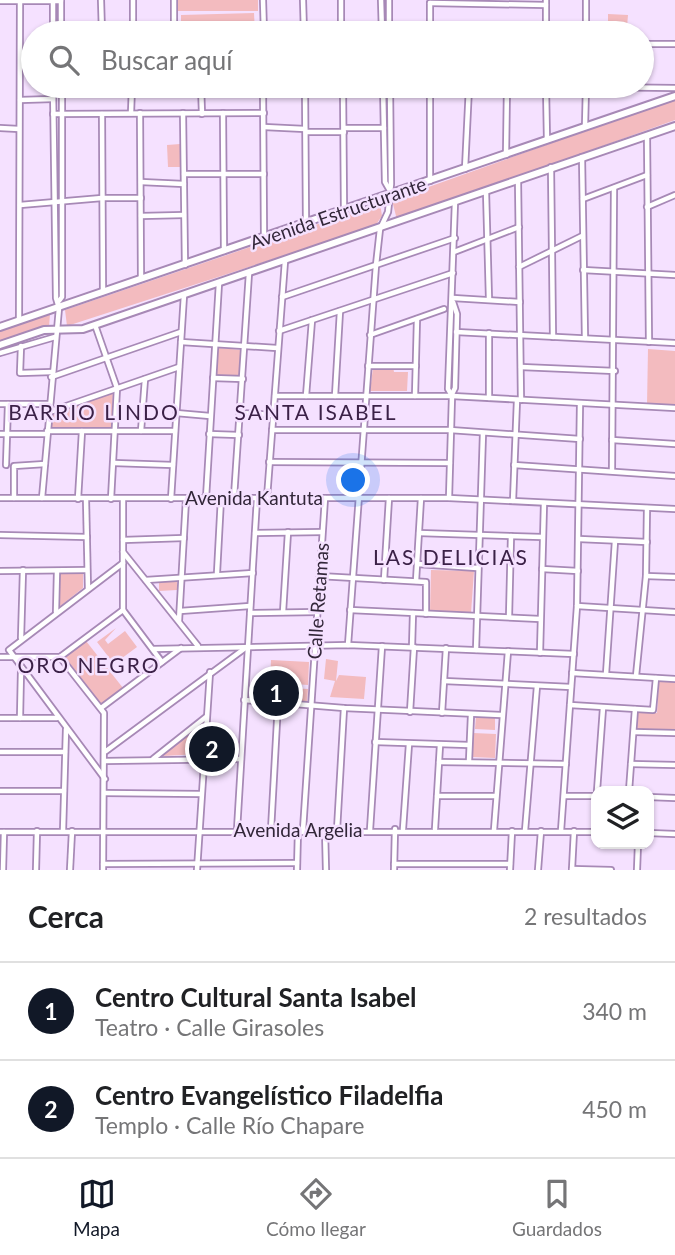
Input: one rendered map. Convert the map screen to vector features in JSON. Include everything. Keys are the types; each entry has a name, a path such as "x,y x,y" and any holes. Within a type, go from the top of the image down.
{"main road":[{"name":"Avenida Estructurante","path":"0,327 59,304 103,293 344,211 389,192 430,182 675,96"},
{"name":"Avenida Estructurante","path":"0,345 44,330 56,334 95,325 380,229 551,167 675,127"}],"street":[{"path":"53,0 53,21"},
{"path":"0,1 61,0 61,21"},
{"path":"101,0 102,21"},
{"path":"133,0 133,21"},
{"path":"174,0 174,21"},
{"path":"263,0 264,21"},
{"path":"303,0 304,21"},
{"path":"341,0 341,21"},
{"path":"381,0 382,21"},
{"path":"389,0 390,21"},
{"path":"586,0 586,21"},
{"path":"19,321 20,1"},
{"path":"430,21 430,1 546,2 546,21"},
{"path":"654,44 675,44"},
{"path":"654,88 675,88"},
{"path":"42,499 51,374 62,297 62,98"},
{"path":"131,113 132,98"},
{"path":"201,98 202,114"},
{"path":"263,98 264,238"},
{"path":"305,98 306,224"},
{"path":"343,98 344,211"},
{"path":"383,98 385,183 389,192"},
{"path":"348,645 376,265 380,229 388,216 391,184 390,98"},
{"path":"430,98 430,182"},
{"path":"465,170 469,98"},
{"path":"506,156 508,98"},
{"path":"546,98 547,141"},
{"path":"585,127 586,98"},
{"path":"20,100 53,99 56,298 59,304"},
{"path":"141,113 141,279"},
{"path":"183,113 185,265"},
{"path":"223,113 223,252"},
{"path":"53,114 264,113"},
{"path":"102,114 103,293"},
{"path":"264,127 306,131 384,128"},
{"path":"0,128 19,129"},
{"path":"647,136 649,342"},
{"path":"582,157 585,338"},
{"path":"551,167 553,337"},
{"path":"184,174 264,174"},
{"path":"583,199 647,175"},
{"path":"513,501 521,367 517,179"},
{"path":"141,182 184,184"},
{"path":"612,471 615,371 614,188"},
{"path":"486,191 489,299"},
{"path":"647,207 675,195"},
{"path":"20,205 54,204 62,200 141,198"},
{"path":"452,395 448,389 455,202"},
{"path":"141,216 184,215"},
{"path":"454,252 519,227"},
{"path":"519,267 582,236"},
{"path":"282,297 455,238"},
{"path":"267,498 285,261"},
{"path":"583,270 675,275"},
{"path":"234,497 249,273"},
{"path":"279,331 453,273"},
{"path":"205,498 219,283"},
{"path":"171,499 184,295"},
{"path":"452,300 520,302"},
{"path":"449,498 457,314 452,300"},
{"path":"370,335 444,309"},
{"path":"335,396 340,311"},
{"path":"415,396 417,318"},
{"path":"306,396 312,320"},
{"path":"95,325 117,388 111,499"},
{"path":"21,346 20,373 51,374 181,331"},
{"path":"456,332 675,343"},
{"path":"489,333 489,398"},
{"name":"Avenida Estructurante","path":"0,353 56,334"},
{"path":"181,342 277,348"},
{"path":"49,412 179,366"},
{"path":"368,366 416,366"},
{"path":"521,367 615,371"},
{"path":"213,378 243,379"},
{"path":"141,431 145,379"},
{"path":"275,396 452,395 675,408"},
{"path":"0,404 50,404"},
{"path":"8,404 3,465 45,464"},
{"path":"561,831 577,606 581,504 580,404"},
{"path":"176,413 210,416"},
{"path":"241,413 273,415"},
{"path":"0,434 175,430"},
{"path":"272,430 450,430 580,439"},
{"path":"78,499 82,431"},
{"path":"476,650 483,433"},
{"path":"209,434 239,435"},
{"path":"612,440 675,444"},
{"path":"269,462 450,463"},
{"path":"114,463 173,465"},
{"path":"14,466 14,498"},
{"path":"514,466 675,476"},
{"name":"Avenida Kantuta","path":"0,498 449,498 675,509"},
{"path":"217,573 221,498"},
{"path":"237,830 257,498"},
{"name":"Calle Retamas","path":"297,870 324,498"},
{"path":"384,580 389,498"},
{"path":"416,581 421,498"},
{"path":"86,499 88,589"},
{"path":"123,499 122,610 162,662"},
{"path":"179,621 186,499"},
{"path":"540,653 544,503"},
{"path":"636,677 646,576 647,508"},
{"path":"283,612 288,532"},
{"path":"255,533 322,532"},
{"path":"419,533 542,537"},
{"path":"0,535 86,537"},
{"path":"509,617 511,536"},
{"path":"123,540 184,538"},
{"path":"579,539 647,542"},
{"path":"606,674 615,541"},
{"path":"123,552 199,646"},
{"path":"105,779 21,669 10,647 122,563"},
{"path":"417,564 477,568"},
{"path":"542,569 578,571"},
{"path":"21,638 23,570"},
{"path":"0,571 86,570"},
{"path":"56,613 57,571"},
{"path":"146,580 217,573 253,573"},
{"path":"318,576 426,582 426,614"},
{"path":"646,576 675,577"},
{"path":"577,606 675,612"},
{"path":"180,611 250,609 317,612"},
{"path":"0,657 60,657 122,610"},
{"path":"350,610 540,619"},
{"path":"410,712 414,613"},
{"path":"105,751 248,645"},
{"path":"153,649 348,645 573,654"},
{"path":"370,830 382,646"},
{"path":"101,708 181,648"},
{"path":"442,713 446,648"},
{"path":"494,830 503,684 508,651"},
{"path":"60,657 104,713 103,867 297,863"},
{"path":"20,718 21,669"},
{"path":"197,867 210,672"},
{"path":"572,673 675,679"},
{"path":"570,705 653,710 656,678"},
{"path":"444,681 571,687"},
{"path":"526,831 537,686"},
{"path":"244,700 501,716"},
{"path":"271,830 278,703"},
{"path":"337,830 344,708"},
{"path":"597,786 603,708"},
{"path":"629,786 635,709"},
{"path":"469,761 471,715"},
{"path":"152,760 207,716"},
{"path":"0,718 58,718"},
{"path":"63,831 66,729"},
{"path":"634,732 675,733"},
{"path":"375,742 469,745"},
{"path":"403,829 409,744"},
{"path":"435,830 440,745"},
{"path":"0,752 65,752"},
{"path":"105,761 241,759"},
{"path":"439,762 566,764"},
{"path":"631,764 675,765"},
{"path":"0,791 64,790"},
{"path":"104,793 201,794"},
{"path":"564,796 591,794"},
{"path":"437,796 496,796"},
{"path":"654,797 675,797"},
{"name":"Avenida Argelia","path":"2,832 403,829 591,832"},
{"path":"325,830 326,870"},
{"path":"395,830 394,867 510,867 512,831"},
{"path":"36,870 37,831"},
{"path":"70,870 72,831"},
{"path":"538,870 541,831"},
{"path":"574,831 572,869 611,870"},
{"path":"2,832 3,870"},
{"path":"654,833 675,834"},
{"path":"637,870 638,849"}],"shaded area":[{"path":"177,0 258,0 258,11 177,11"},
{"path":"254,13 254,21 181,21 181,15"},
{"path":"608,14 628,15 628,21 608,21"},
{"path":"675,99 675,120 397,220 392,200"},
{"path":"180,144 180,167 168,167 167,145"},
{"path":"380,203 382,216 375,226 67,326 65,310"},
{"path":"50,314 49,327 0,343 0,331"},
{"path":"218,348 243,350 241,377 216,375"},
{"path":"648,349 675,351 675,406 647,405"},
{"path":"393,367 394,372 408,372 407,391 370,391 373,368"},
{"path":"113,392 111,429 51,427 52,414"},
{"path":"83,570 83,588 59,607 59,573"},
{"path":"431,570 474,571 471,613 430,612"},
{"path":"177,580 177,590 159,591 159,581"},
{"path":"116,628 105,640 108,644 125,631 137,647 114,664 97,642"},
{"path":"86,641 123,688 102,705 65,657"},
{"path":"326,659 338,661 336,681 339,675 366,677 364,699 330,697 335,681 324,679"},
{"path":"271,660 309,662 308,685 270,682"},
{"path":"659,680 675,681 675,731 637,730 638,713 657,713"},
{"path":"288,688 308,689 307,703 287,701"},
{"path":"476,716 495,717 495,730 475,729"},
{"path":"200,725 200,754 163,756 163,753"},
{"path":"473,733 496,734 495,758 472,757"}],"place":[{"name":"Centro Cultural Santa Isabel","path":"276,693"},
{"name":"Centro Evangelístico Filadelfia","path":"212,749"}],"district":[{"name":"BARRIO LINDO","path":"94,413"},
{"name":"SANTA ISABEL","path":"316,413"},
{"name":"LAS DELICIAS","path":"451,558"},
{"name":"ORO NEGRO","path":"89,666"}]}
